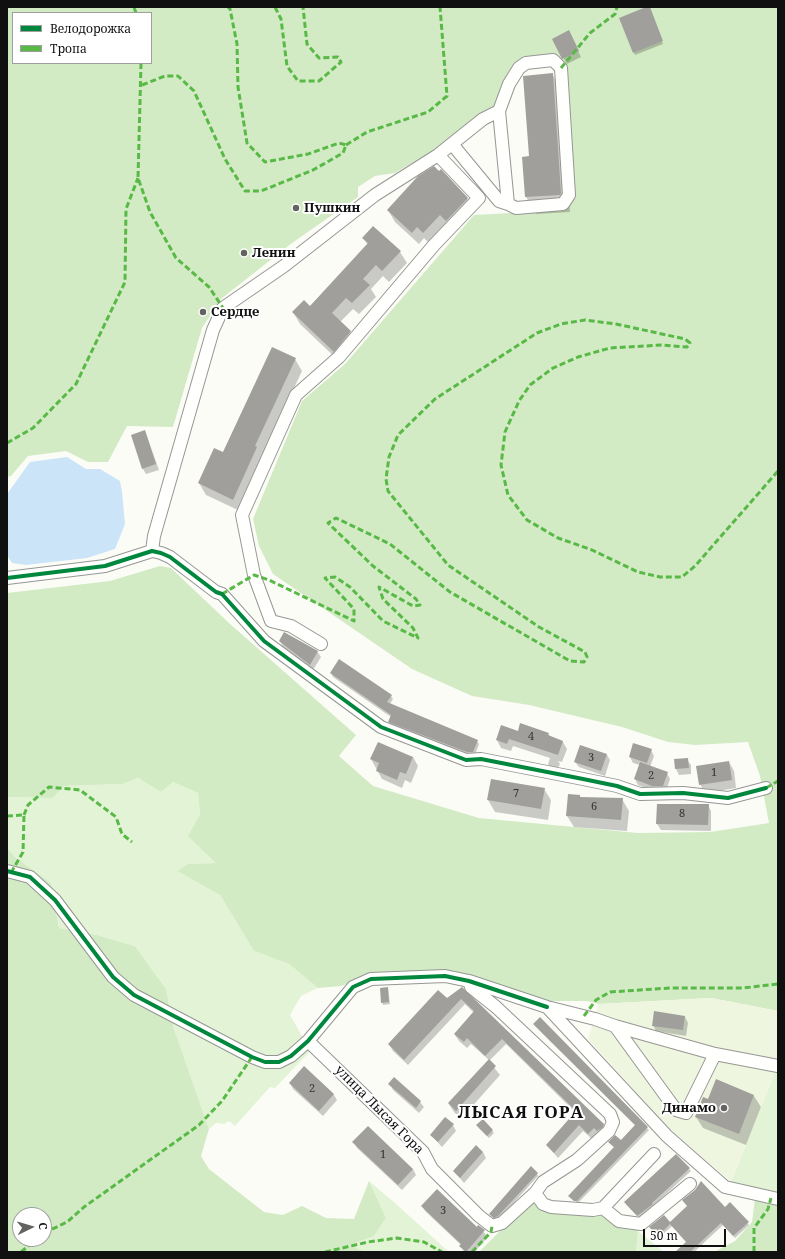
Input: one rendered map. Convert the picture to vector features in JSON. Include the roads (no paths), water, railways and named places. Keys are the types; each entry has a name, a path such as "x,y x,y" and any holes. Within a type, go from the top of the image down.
{"street":[{"path":"452,144 499,201 516,208 563,204 569,195 560,68 553,60 526,63 519,68 509,84 499,111 508,204"},
{"path":"152,551 154,536 213,330 223,308 284,266 375,195 438,155 483,119 499,111"},
{"path":"264,641 271,621 254,575 242,515 296,395 339,357 434,245 479,198 438,155"},
{"path":"7,578 105,566 152,551 161,553 170,557 216,592 222,594 264,641 381,727 466,760 481,759 610,784 640,794 682,792 728,798 766,788"},
{"path":"271,621 290,626 321,644"},
{"path":"7,871 30,877 55,900 113,978 134,996 252,1057 265,1062 279,1062 291,1056 308,1042 353,987 371,979 445,976 469,981 547,1007 595,1018 615,1026 715,1054 778,1066"},
{"path":"469,981 471,987 496,1007 610,1114 613,1122 609,1131 582,1155 543,1182 535,1192 543,1204 551,1207 593,1210 603,1208 654,1154"},
{"path":"547,1007 667,1136 725,1187 778,1199"},
{"path":"615,1026 676,1110 686,1113 715,1054"},
{"name":"улица Лысая Гора","path":"308,1042 423,1152 432,1169 479,1216 492,1226 502,1223 535,1192"},
{"path":"603,1208 619,1222 641,1224 690,1184"}],"water":[{"path":"67,457 86,469 100,469 120,481 125,524 115,549 87,558 26,565 12,563 7,555 7,494 30,462"}],"place":[{"name":"Пушкин","path":"296,208"},
{"name":"Ленин","path":"244,253"},
{"name":"Сердце","path":"203,312"},
{"name":"Динамо","path":"724,1108"}],"district":[{"name":"ЛЫСАЯ ГОРА","path":"521,1113"}]}
